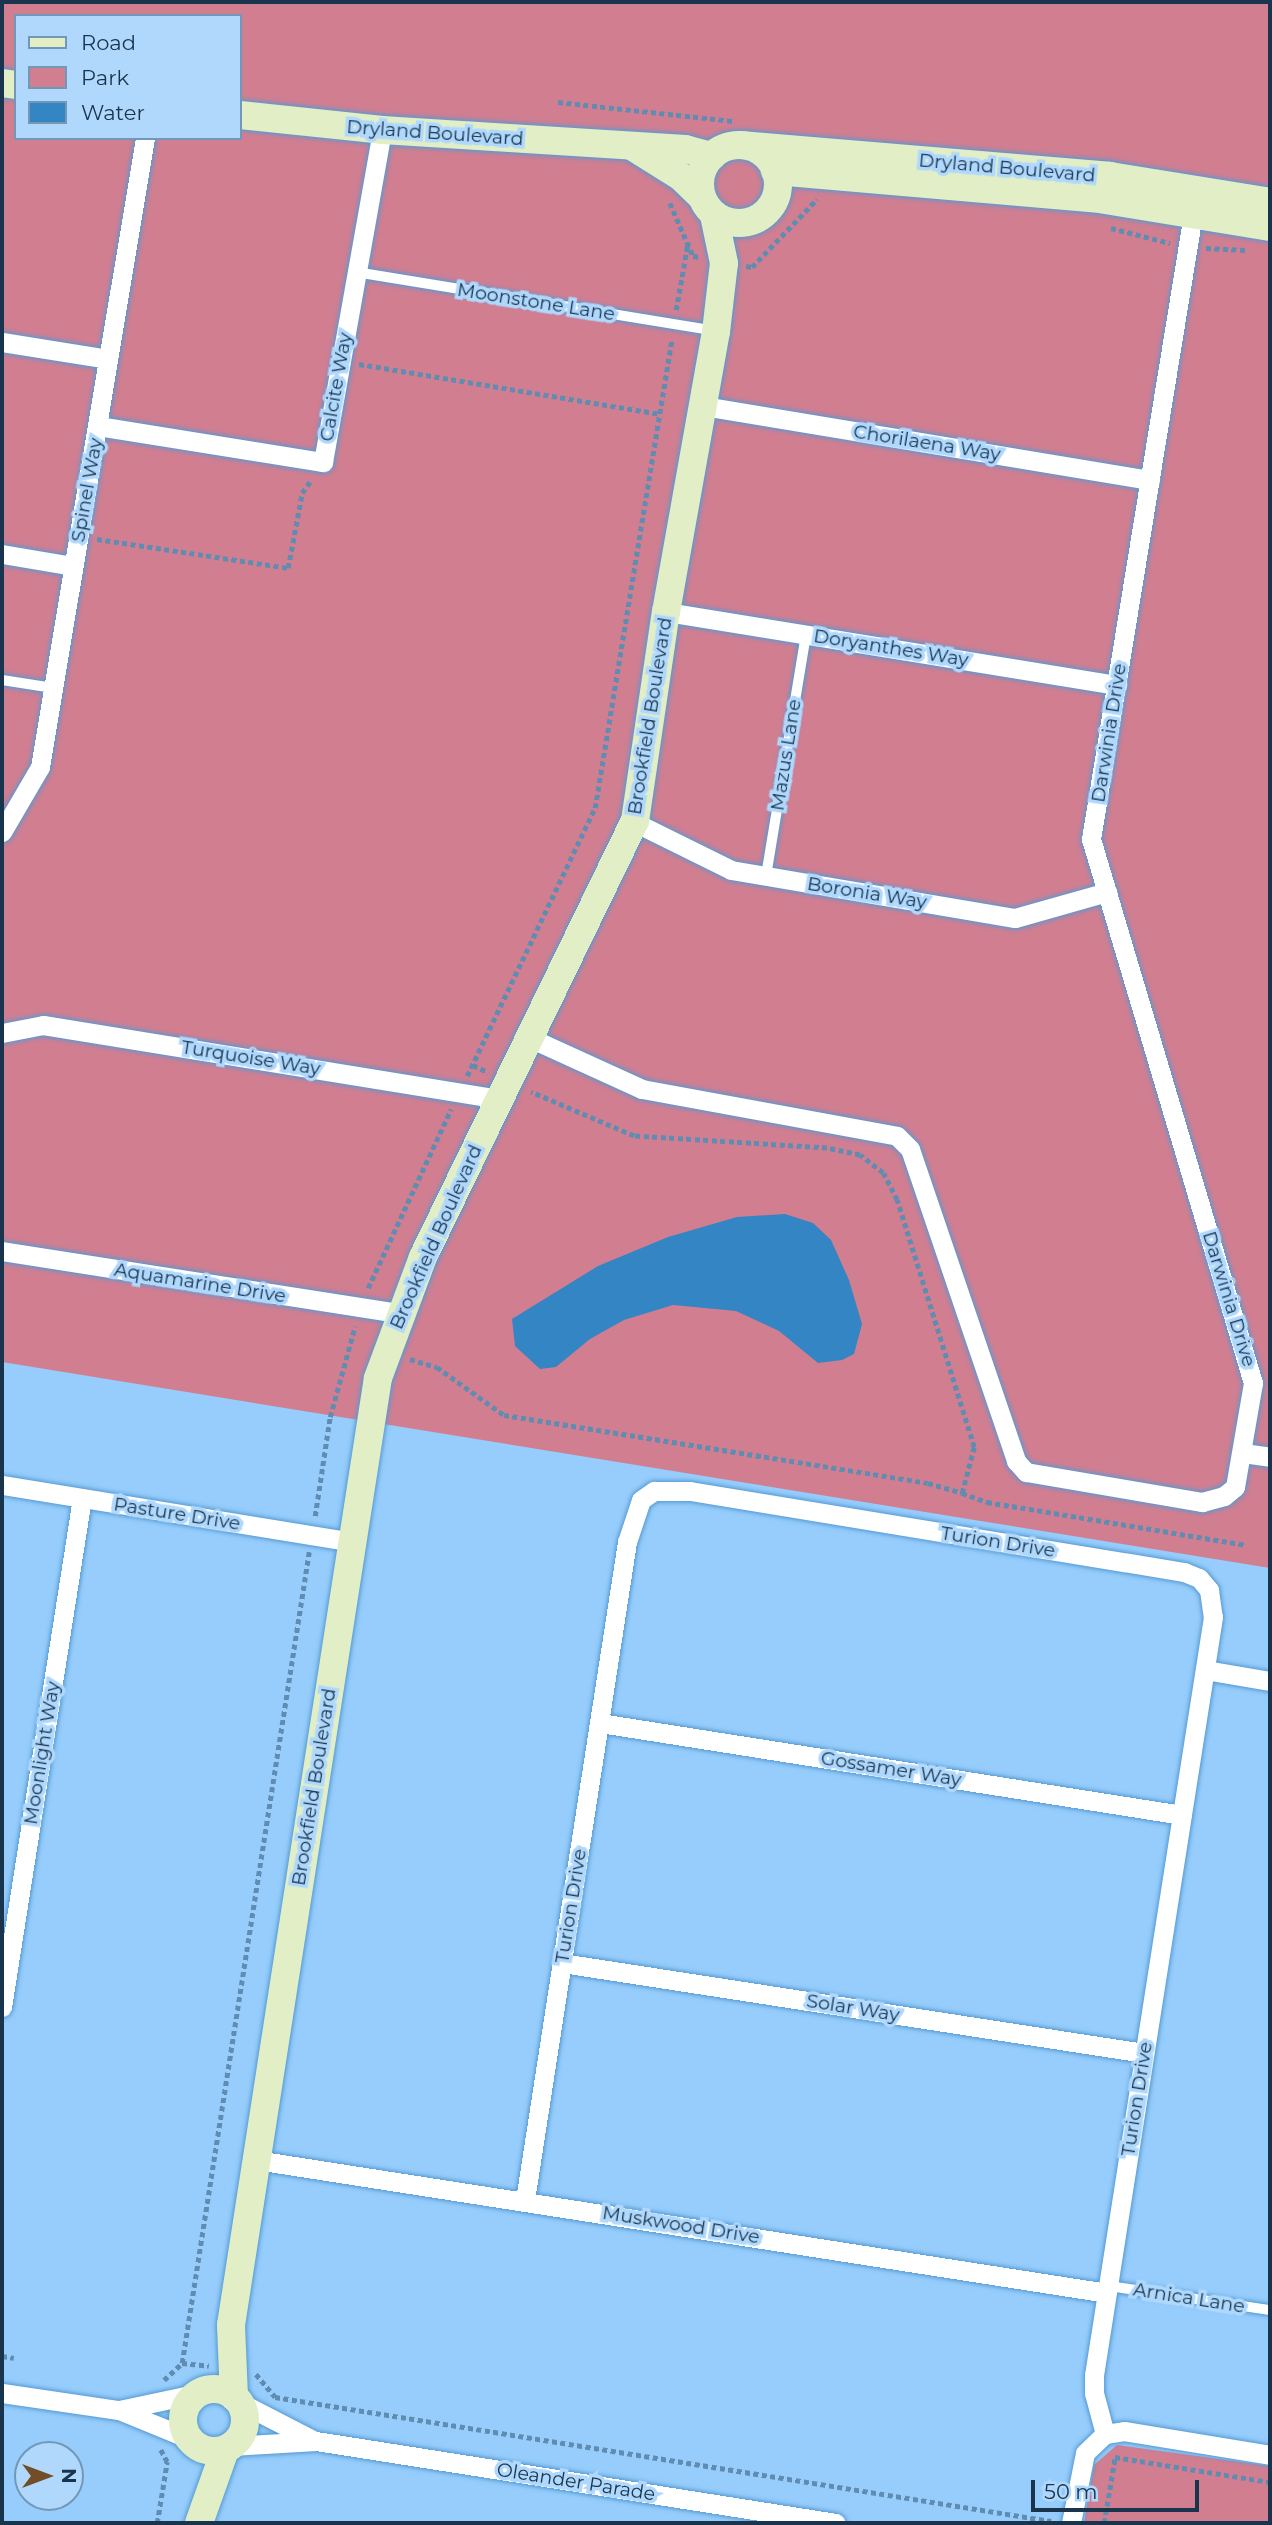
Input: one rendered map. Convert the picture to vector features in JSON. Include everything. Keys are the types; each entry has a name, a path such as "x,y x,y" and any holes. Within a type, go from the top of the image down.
{"street":[{"name":"Dryland Boulevard","path":"242,115 382,130 685,149 712,156"},
{"name":"Calcite Way","path":"98,426 323,462 382,130"},
{"name":"Spinel Way","path":"2,832 40,767 145,140"},
{"name":"Dryland Boulevard","path":"742,145 1110,176 1270,202"},
{"path":"724,263 741,247 757,219 777,193 775,171 763,153 742,145 712,156 701,175 708,206 735,223 757,219"},
{"name":"Dryland Boulevard","path":"630,146 681,177 708,206"},
{"name":"Dryland Boulevard","path":"775,171 1093,198 1270,227"},
{"name":"Brookfield Boulevard","path":"192,2442 183,2415 220,2395 378,1378 398,1313 635,822 666,612 716,332 724,263 708,206"},
{"name":"Darwinia Drive","path":"530,1038 642,1089 897,1136 910,1149 1016,1461 1026,1472 1202,1502 1224,1496 1235,1487 1254,1383 1091,839 1193,214"},
{"path":"2,342 108,359"},
{"name":"Chorilaena Way","path":"703,406 1150,480"},
{"path":"2,554 73,566"},
{"name":"Doryanthes Way","path":"666,612 1117,685"},
{"name":"Boronia Way","path":"635,822 731,870 1015,918 1107,892"},
{"name":"Turquoise Way","path":"2,1033 44,1025 459,1092 504,1090"},
{"name":"Aquamarine Drive","path":"2,1251 398,1313"},
{"path":"1243,1453 1270,1457"},
{"name":"Pasture Drive","path":"2,1485 352,1542"},
{"name":"Turion Drive","path":"525,2200 633,1514 653,1491 668,1489 1184,1572 1199,1578 1212,1603 1205,1670 1144,2053 1094,2393 1105,2434"},
{"name":"Moonlight Way","path":"2,2007 82,1498"},
{"path":"1205,1670 1270,1681"},
{"name":"Gossamer Way","path":"600,1724 1182,1815"},
{"name":"Solar Way","path":"562,1963 1144,2053"},
{"name":"Muskwood Drive","path":"256,2160 1108,2289"},
{"path":"2,2393 119,2410 192,2442 228,2448"},
{"path":"119,2410 220,2395 244,2426 228,2448 200,2519"},
{"name":"Oleander Parade","path":"220,2395 316,2441"},
{"path":"1071,2523 1085,2454 1105,2434 1124,2431 1270,2455"},
{"name":"Oleander Parade","path":"228,2448 316,2441 836,2523"},
{"path":"192,2442 200,2519"}],"lane":[{"name":"Moonstone Lane","path":"356,272 716,332"},
{"name":"Mazus Lane","path":"766,876 806,635"},
{"path":"2,680 53,688"},
{"name":"Arnica Lane","path":"1108,2289 1270,2311"}],"path":[{"path":"183,2363 330,1417 361,1308 459,1092 595,808 688,242"},
{"path":"341,360 661,414"},
{"path":"79,536 288,568 302,492 323,462"},
{"path":"473,1065 504,1090 635,1136 827,1148 860,1155 883,1172 897,1200 974,1447 962,1493"},
{"path":"350,1340 386,1354 437,1367 505,1415 928,1483 999,1504 1246,1545"},
{"path":"2,2356 14,2358"},
{"path":"275,2397 1048,2520"},
{"path":"155,2441 167,2462 157,2523"},
{"path":"1104,2523 1115,2457 1270,2482"}],"green space":[{"path":"2,2 1270,2 1270,1568 2,1362"},
{"path":"1117,2445 1270,2466 1270,2523 1084,2523 1094,2465"}],"water":[{"path":"785,1214 813,1223 831,1240 849,1280 862,1324 854,1354 842,1360 818,1363 779,1331 736,1311 673,1305 624,1320 590,1339 556,1367 540,1369 515,1346 512,1319 598,1266 668,1237 737,1217"}]}
